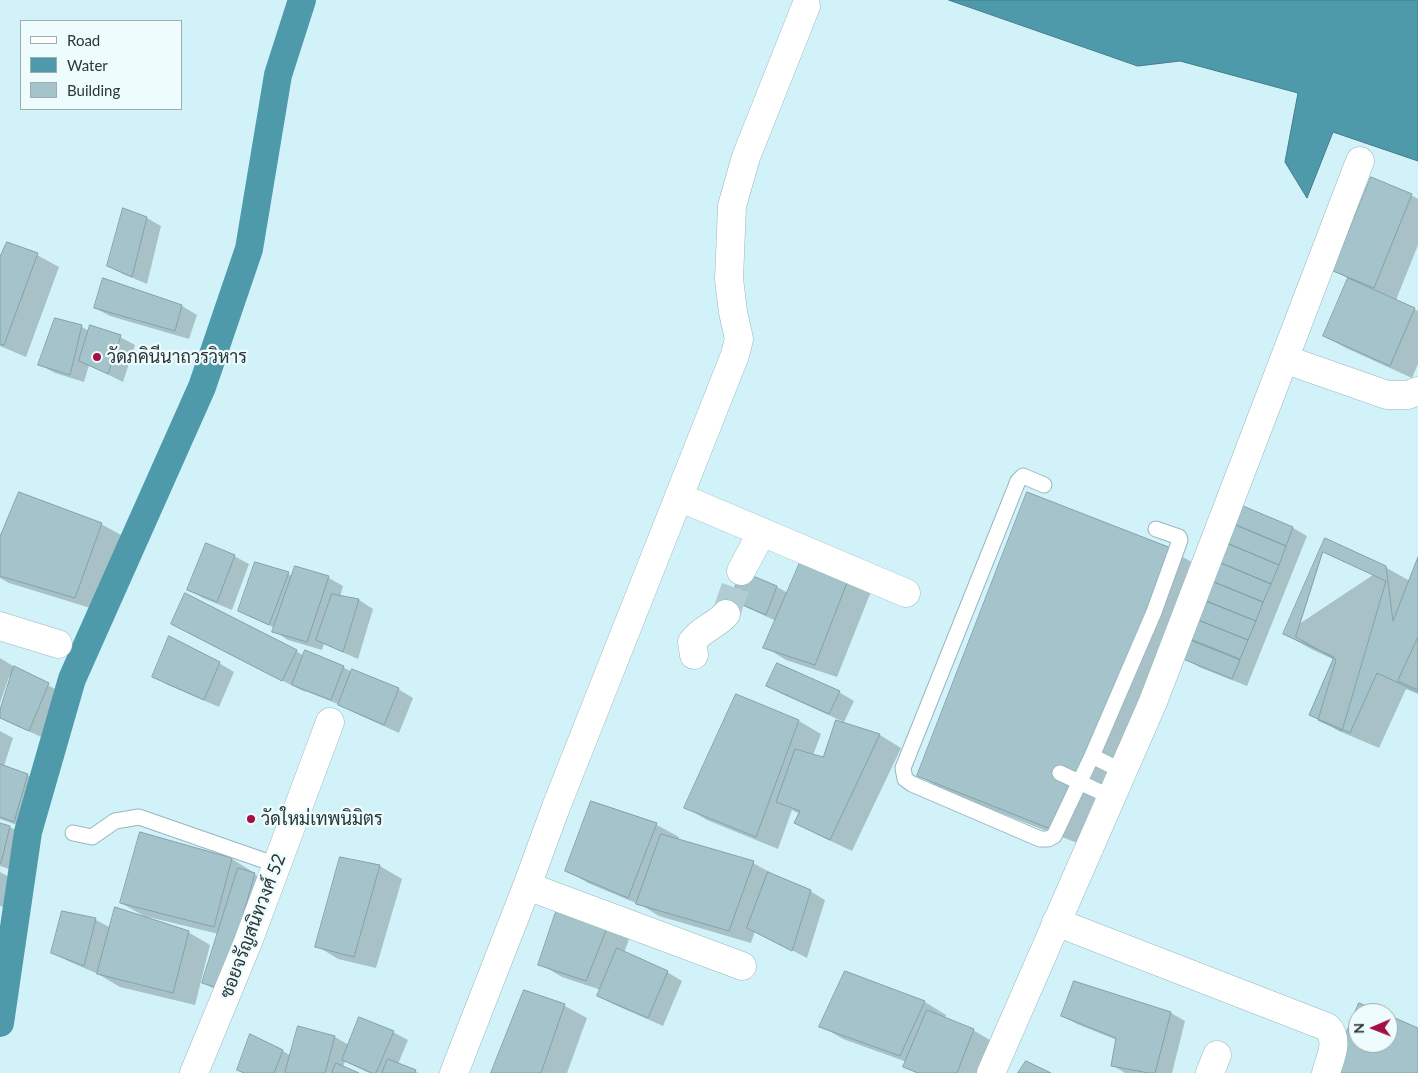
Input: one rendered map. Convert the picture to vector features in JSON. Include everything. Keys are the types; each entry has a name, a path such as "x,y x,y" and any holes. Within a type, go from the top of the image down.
{"street":[{"path":"454,1073 556,807 735,355 739,339 729,280 732,206 746,157 806,6"},
{"path":"991,1073 1153,702 1360,160"},
{"path":"1284,359 1387,395 1408,395 1418,391"},
{"path":"679,498 906,593"},
{"path":"742,571 762,532"},
{"path":"694,655 692,642 726,614"},
{"path":"0,626 58,644"},
{"name":"ซอยจรัญสนิทวงศ์ 52","path":"194,1073 248,942 330,722"},
{"path":"527,886 742,966"},
{"path":"1056,922 1327,1027 1332,1032 1335,1040 1326,1073"}],"lane":[{"path":"1044,485 1023,476 1018,481 904,768 905,779 912,784 1044,839 1054,836 1080,783 1147,610 1180,540 1179,537 1156,528"},
{"path":"1092,756 1122,771"},
{"path":"1060,773 1111,797"},
{"path":"73,833 92,837 115,821 139,817 277,865"}],"water":[{"path":"949,0 1418,0 1418,161 1333,132 1307,198 1285,162 1298,93 1180,61 1138,66"}],"building":[{"path":"1371,177 1412,194 1374,288 1333,271"},
{"path":"123,208 147,217 132,277 107,266"},
{"path":"7,242 38,253 4,345 0,344 0,257"},
{"path":"103,278 182,305 175,331 94,308"},
{"path":"1348,278 1415,308 1390,366 1323,336"},
{"path":"55,318 82,325 70,375 38,365"},
{"path":"90,325 121,335 108,374 79,361"},
{"path":"19,492 102,523 75,598 0,576 0,537"},
{"path":"1027,492 1171,548 1061,833 917,776"},
{"path":"1243,506 1293,527 1286,546 1236,525"},
{"path":"1236,525 1286,546 1279,565 1229,544"},
{"path":"1325,538 1386,566 1393,621 1418,557 1418,692 1377,673 1350,733 1309,715 1334,657 1283,634"},
{"path":"206,543 235,555 217,602 187,590"},
{"path":"1229,544 1279,565 1271,584 1221,563"},
{"path":"805,551 850,575 815,665 763,648"},
{"path":"1323,552 1386,581 1342,731 1318,720 1336,660 1296,637"},
{"path":"255,562 289,572 269,625 238,611"},
{"path":"1221,563 1271,584 1263,602 1214,582"},
{"path":"295,566 329,576 307,642 272,632"},
{"path":"741,571 777,586 766,615 731,600"},
{"path":"1214,582 1263,602 1256,621 1206,601"},
{"path":"185,593 297,650 282,681 171,624"},
{"path":"332,594 359,599 343,652 316,640"},
{"path":"1206,601 1256,621 1248,640 1198,620"},
{"path":"1198,620 1248,640 1240,659 1190,639"},
{"path":"169,636 220,662 204,700 152,677"},
{"path":"1418,637 1418,690 1398,681"},
{"path":"1190,640 1240,660 1232,679 1183,659"},
{"path":"305,650 344,666 331,700 292,685"},
{"path":"777,663 840,691 829,714 766,686"},
{"path":"14,666 49,683 29,731 0,718 0,710"},
{"path":"352,669 399,688 384,725 338,705"},
{"path":"736,694 799,720 756,837 684,808"},
{"path":"836,720 880,734 830,840 794,823 800,811 776,802 795,749 823,757"},
{"path":"0,764 28,774 14,822 0,817"},
{"path":"591,801 657,823 628,898 565,871"},
{"path":"0,823 10,826 1,863 0,863"},
{"path":"140,832 232,858 214,927 120,903"},
{"path":"661,834 754,861 729,931 636,904"},
{"path":"340,857 380,865 354,957 315,947"},
{"path":"238,868 255,873 222,990 202,983"},
{"path":"768,872 811,890 792,951 747,928"},
{"path":"115,907 189,931 173,993 97,974"},
{"path":"557,909 611,918 586,981 538,965"},
{"path":"62,911 96,918 84,966 51,953"},
{"path":"617,948 668,971 648,1018 597,996"},
{"path":"845,971 925,1001 900,1056 819,1027"},
{"path":"1074,981 1171,1012 1155,1073 1111,1066 1116,1038 1061,1016"},
{"path":"524,990 565,1004 541,1073 491,1073"},
{"path":"927,1010 974,1029 957,1073 918,1073 903,1067"},
{"path":"359,1017 394,1031 376,1073 342,1060"},
{"path":"1398,1019 1418,1028 1418,1073 1330,1073 1348,1030 1348,1053 1398,1053"},
{"path":"298,1026 335,1036 325,1073 285,1073"},
{"path":"250,1034 283,1050 274,1073 244,1073 237,1070"},
{"path":"388,1059 416,1070 415,1073 382,1073"},
{"path":"1026,1061 1051,1073 1018,1073"},
{"path":"336,1063 359,1073 332,1073"}],"waterway":[{"path":"0,1023 28,832 72,679 202,387 249,249 278,75 302,0"}],"tunnel":[{"path":"726,614 741,571"}],"place":[{"name":"วัดภคินีนาถวรวิหาร","path":"97,357"},
{"name":"วัดใหม่เทพนิมิตร","path":"251,819"}]}
